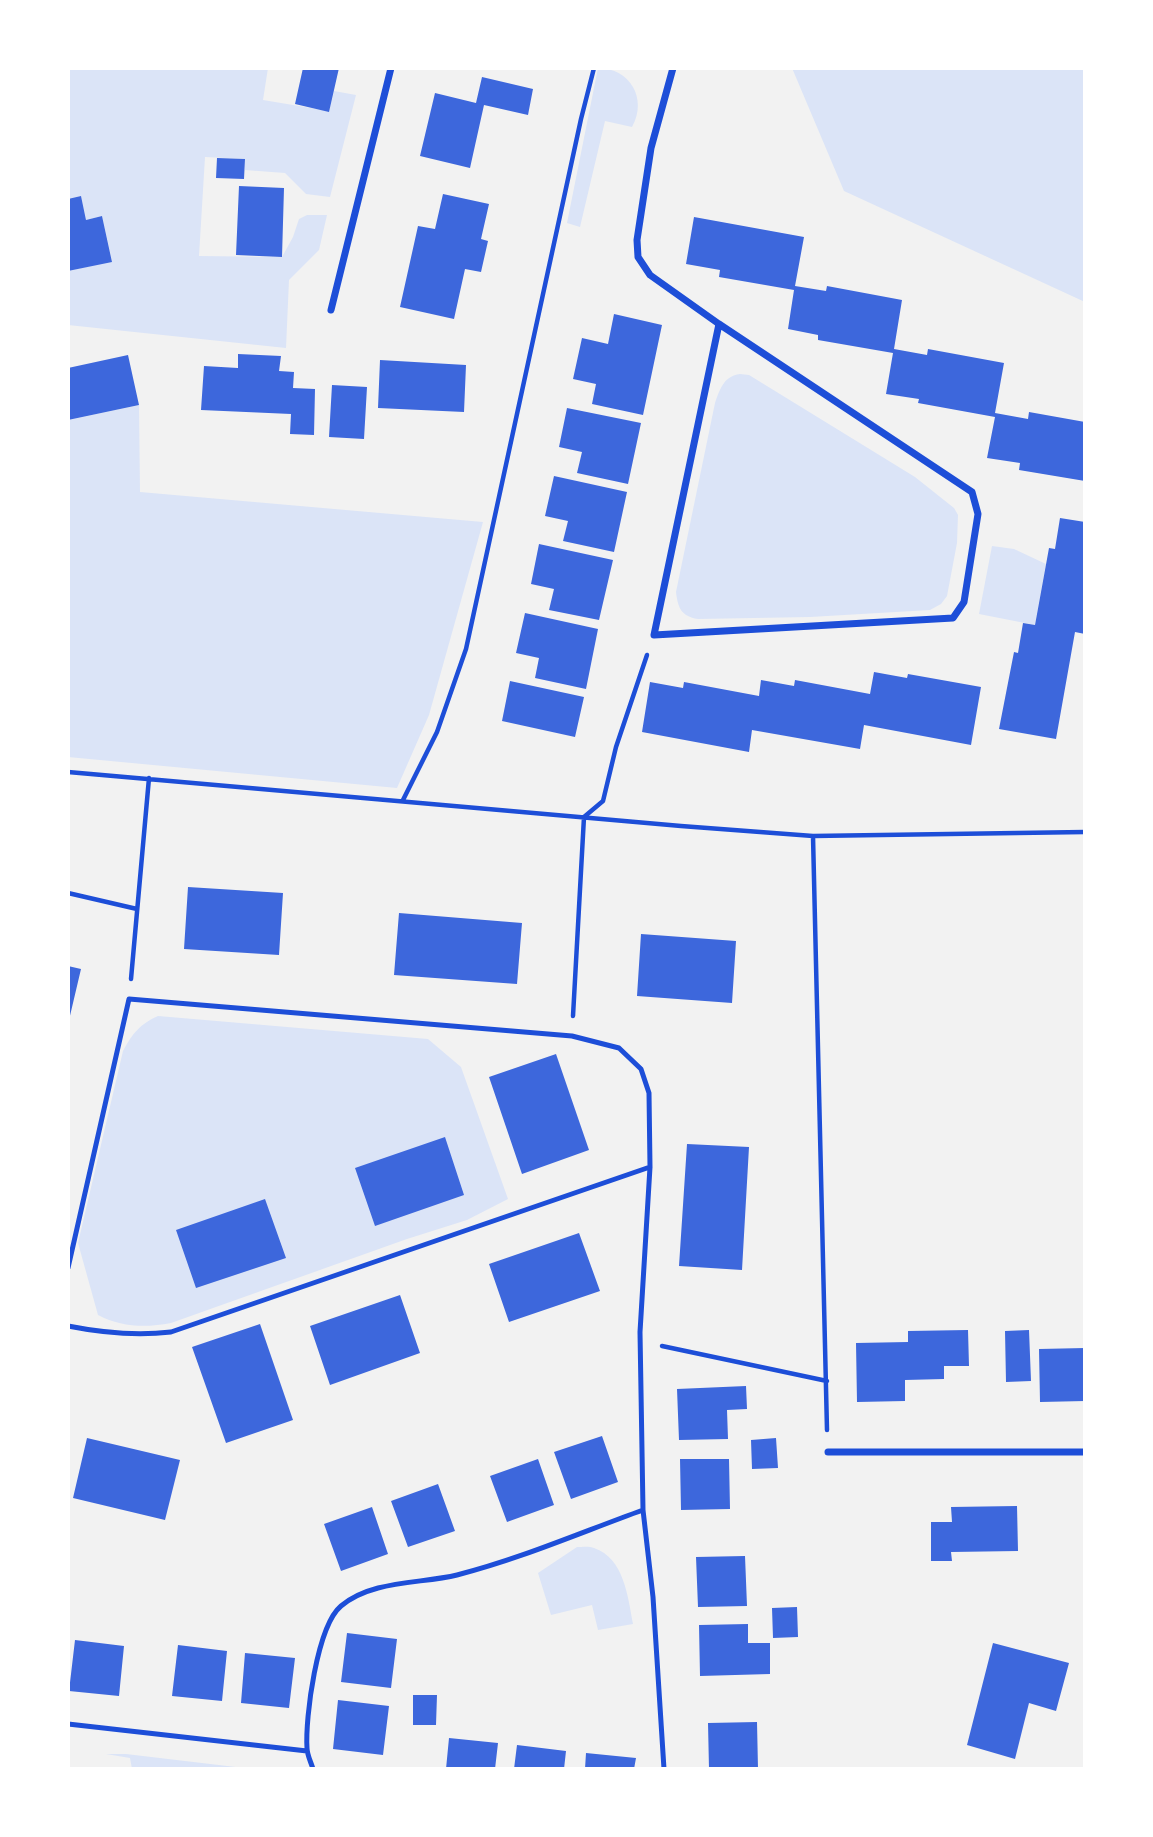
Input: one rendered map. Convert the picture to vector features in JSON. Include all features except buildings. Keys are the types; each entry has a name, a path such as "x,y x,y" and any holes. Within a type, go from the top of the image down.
{"street":[{"path":"331,310 391,68"},
{"path":"673,68 652,148 637,240 638,257 650,275 719,324 972,492 978,514 964,602 953,618 654,635 719,324"},
{"path":"828,1452 1085,1452"}],"lane":[{"path":"68,1268 129,999 572,1036 619,1048 641,1069 649,1093 650,1167 640,1341 643,1510 654,1609 664,1769"},
{"path":"68,1326 108,1334 145,1335 170,1332 650,1167"},
{"path":"313,1769 307,1751 309,1710 318,1655 326,1630 338,1608 373,1591 456,1575 643,1510"},
{"path":"68,1724 307,1751"}],"path":[{"path":"402,800 437,732 466,649 594,68"},
{"path":"572,1036 584,817 603,801 616,747 654,635"},
{"path":"68,772 813,836 1085,832"},
{"path":"129,999 149,778"},
{"path":"813,836 828,1452"},
{"path":"68,893 137,909"},
{"path":"640,1341 827,1381"}],"shaded area":[{"path":"68,68 268,68 263,100 329,111 334,91 356,95 330,197 306,194 285,173 245,170 245,159 205,157 199,256 282,257 299,219 307,215 327,215 319,250 289,280 286,348 68,325 68,271 112,261 102,216 86,220 81,196 68,199"},
{"path":"598,68 609,69 627,79 637,96 638,106 632,127 605,121 580,227 567,223"},
{"path":"792,68 1085,68 1085,302 844,191"},
{"path":"740,374 749,375 915,477 954,508 958,515 957,543 947,596 941,604 930,610 810,617 698,619 681,610 676,592 715,403 726,380"},
{"path":"139,405 140,492 483,522 429,715 397,788 68,757 68,420"},
{"path":"992,546 1014,549 1046,564 1035,625 979,614"},
{"path":"158,1016 428,1039 461,1067 508,1199 467,1220 171,1323 133,1325 98,1315 78,1243 123,1051 137,1030"},
{"path":"577,1547 594,1548 612,1560 623,1580 633,1624 598,1630 592,1605 551,1615 538,1573"},
{"path":"106,1754 244,1768 132,1769 130,1758"}]}
